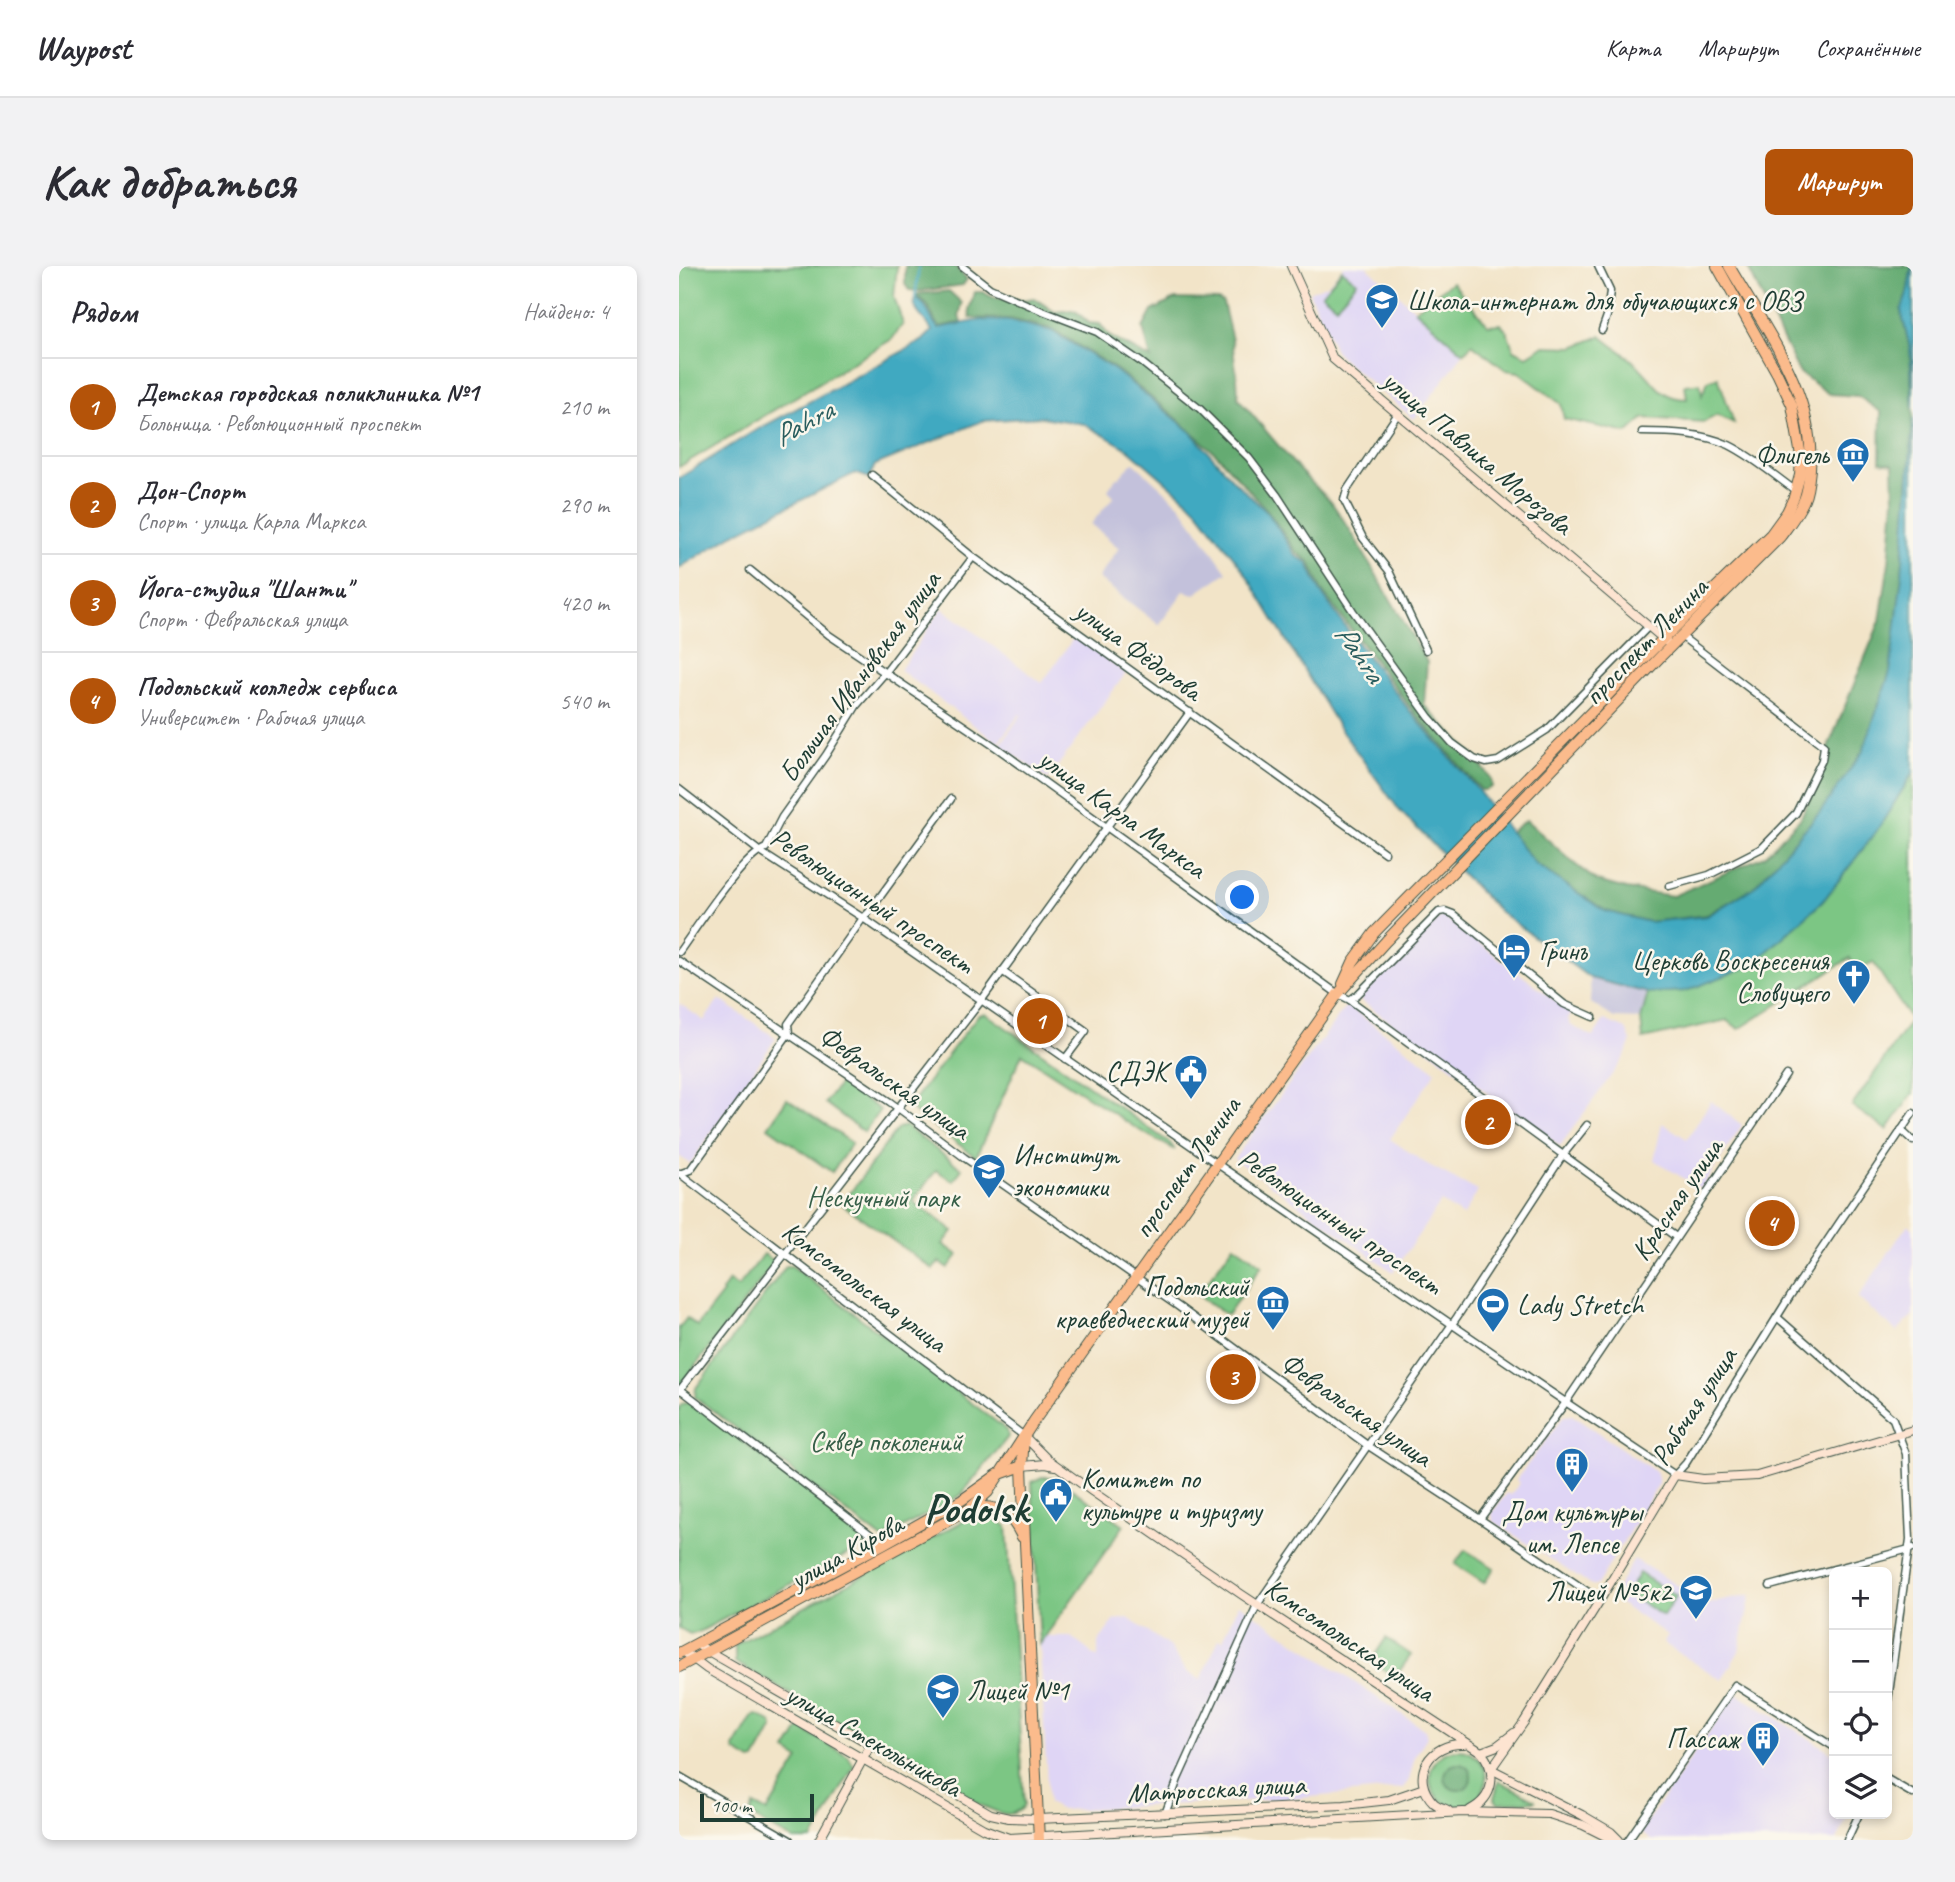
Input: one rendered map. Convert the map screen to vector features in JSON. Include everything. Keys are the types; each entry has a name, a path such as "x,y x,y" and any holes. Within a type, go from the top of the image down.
{"main road":[{"name":"улица Павлика Морозова","path":"1291,266 1333,359 1667,642"},
{"name":"проспект Ленина","path":"1338,994 1353,962 1374,933 1579,725 1667,642 1771,534 1787,512 1800,475 1801,456 1792,405 1717,266"},
{"name":"проспект Ленина","path":"997,1475 1338,994 1584,737 1667,642 1681,636 1780,537 1796,515 1805,499 1811,459 1809,431 1802,402 1788,368 1729,266"},
{"name":"Революционный проспект","path":"1675,1475 1703,1479 1757,1476 1913,1430"},
{"path":"1024,1436 1022,1466 1039,1839"},
{"name":"Комсомольская улица","path":"1024,1436 1058,1467 1257,1605 1481,1752 1491,1769"},
{"path":"997,1475 1022,1466 1045,1464 1058,1467"},
{"name":"улица Кирова","path":"681,1652 962,1500 997,1475"},
{"name":"улица Кирова","path":"679,1667 968,1510 988,1492 997,1475"},
{"name":"Рабочая улица","path":"1491,1769 1520,1729 1675,1475"},
{"path":"968,1510 985,1505 1008,1516 1015,1522 1025,1543"},
{"name":"улица Стекольникова","path":"696,1644 991,1814 1009,1818"},
{"path":"681,1652 709,1651"},
{"name":"улица Стекольникова","path":"681,1652 983,1829 1009,1838 1039,1839"},
{"name":"Рабочая улица","path":"1481,1752 1497,1746 1520,1729"},
{"path":"1467,1744 1453,1743 1439,1749 1428,1759 1423,1773 1424,1788 1434,1804 1451,1812 1549,1814 1583,1825 1613,1840"},
{"path":"819,1840 870,1746"},
{"path":"1463,1812 1481,1804 1487,1797 1491,1788 1491,1769 1582,1815 1611,1832 1619,1840"},
{"name":"Матросская улица","path":"1009,1818 1165,1814 1356,1804 1398,1798 1424,1788"},
{"name":"Матросская улица","path":"1039,1839 1189,1826 1451,1812"}],"street":[{"path":"962,266 990,288 1097,332 1141,362 1200,409 1249,458 1277,495 1353,611 1429,717 1452,743 1474,759 1486,763 1498,761 1547,730 1649,626"},
{"path":"1598,266 1610,291 1602,330"},
{"path":"1397,415 1347,490 1344,500 1363,538 1389,572 1426,650"},
{"path":"1643,432 1670,432 1706,437 1728,445 1753,459 1796,491"},
{"name":"улица Фёдорова","path":"872,475 973,557 1385,853"},
{"name":"Большая Ивановская улица","path":"679,951 743,866 766,848 782,817 857,705 885,673 973,557"},
{"name":"улица Карла Маркса","path":"750,570 829,635 997,748 1676,1237"},
{"path":"1669,886 1709,875 1762,848 1796,813 1822,760 1824,746 1681,636"},
{"path":"883,1544 680,1390 981,1001 1190,712"},
{"name":"Революционный проспект","path":"679,789 759,851 863,918 1452,1325 1675,1475"},
{"path":"679,1173 690,1170 789,1033 788,1024 951,799"},
{"path":"1349,1000 1439,912 1445,911 1453,914 1564,1004 1593,1017"},
{"name":"Февральская улица","path":"679,961 898,1107 965,1158 1179,1307 1367,1445 1600,1600"},
{"path":"1003,971 1086,1031 1065,1059"},
{"name":"Красная улица","path":"1480,1519 1566,1402 1786,1075"},
{"name":"Рабочая улица","path":"1675,1475 1686,1463 1777,1317 1913,1113"},
{"path":"1165,1814 1178,1779 1257,1605 1452,1325 1563,1155 1587,1125"},
{"path":"1901,1130 1913,1141"},
{"name":"Комсомольская улица","path":"679,1173 1024,1436"},
{"path":"1777,1317 1893,1419 1906,1454 1910,1549 1889,1693"},
{"path":"1770,1586 1910,1549"},
{"path":"1628,1840 1735,1685 1829,1744"},
{"path":"679,1776 790,1840"},
{"path":"1892,1782 1913,1794"},
{"path":"1847,1840 1857,1819"}],"shaded area":[{"name":"Школа-интернат для обучающихся с ОВЗ","path":"1344,266 1366,266 1464,353 1414,419 1335,350 1309,292 1328,284"},
{"path":"1133,462 1180,505 1227,572 1195,594 1184,591 1159,625 1098,578 1119,548 1091,524 1114,496 1108,490 1116,478"},
{"path":"942,608 1042,683 1075,636 1126,673 1048,779 1000,745 1020,714 998,743 900,670"},
{"path":"1442,915 1572,1013 1568,1019 1570,1025 1593,1037 1604,1020 1626,1029 1631,1041 1624,1058 1560,1146 1359,999"},
{"path":"1590,978 1648,993 1641,1019 1614,1018 1591,1003"},
{"path":"719,999 776,1038 690,1164 679,1156 679,1003 704,1021"},
{"path":"1347,1005 1436,1071 1390,1139 1425,1163 1478,1191 1463,1216 1441,1202 1393,1272 1234,1159"},
{"path":"1711,1101 1742,1125 1701,1189 1654,1160 1662,1123 1687,1139"},
{"path":"1908,1224 1913,1229 1913,1315 1897,1332 1858,1298"},
{"path":"1572,1415 1656,1472 1658,1478 1658,1485 1597,1585 1590,1585 1493,1521 1492,1513 1507,1493 1511,1495 1520,1483 1516,1480 1564,1416"},
{"name":"Лицей №5к2","path":"1634,1559 1708,1604 1751,1595 1739,1651 1722,1680 1663,1643 1668,1635 1611,1598"},
{"path":"1239,1604 1425,1730 1427,1737 1415,1756 1409,1780 1403,1788 1300,1798 1061,1810 1048,1803 1040,1644 1045,1637 1071,1637 1098,1658 1098,1643 1114,1620 1128,1618 1170,1647 1187,1672 1201,1679"},
{"path":"1736,1693 1829,1751 1829,1819 1847,1819 1837,1840 1651,1840 1640,1832"}],"green space":[{"path":"679,266 897,266 894,297 903,324 892,339 679,467"},
{"path":"905,266 955,266 967,279 963,285 909,290 905,284"},
{"path":"1747,266 1912,266 1901,311 1910,348 1913,415 1902,575 1890,672 1863,751 1821,811 1754,887 1707,915 1649,922 1606,911 1535,864 1510,832 1526,820 1597,881 1626,889 1673,896 1764,856 1800,819 1825,767 1829,745 1880,621 1889,562 1894,500 1893,464 1880,462 1881,412 1858,396 1829,394 1799,372"},
{"path":"1342,270 1357,282 1336,306 1322,294"},
{"path":"1452,282 1488,325 1501,324 1514,350 1527,356 1543,346 1574,347 1601,336 1633,361 1669,396 1687,399 1685,385 1700,383 1702,395 1708,381 1718,377 1734,423 1717,415 1704,422 1644,418 1627,433 1564,419 1561,404 1519,372 1506,370 1472,344 1464,353 1415,310"},
{"path":"949,291 962,303 959,317 962,322 939,327 928,307 917,297 918,294"},
{"path":"975,292 983,292 992,297 1022,300 1034,298 1055,312 1072,310 1089,323 1100,324 1109,336 1151,359 1143,328 1152,311 1175,299 1218,300 1223,303 1232,340 1238,398 1300,471 1331,502 1349,528 1427,662 1424,705 1468,750 1491,778 1492,787 1481,790 1418,717 1322,591 1310,562 1297,553 1268,511 1217,455 1117,370 1052,329 1010,319 970,318 969,309"},
{"path":"1913,773 1913,1093 1887,1130 1852,1106 1911,1020 1873,962 1858,971 1850,958 1739,1029 1727,1020 1643,1039 1641,1019 1648,993 1686,991 1752,965 1823,901 1878,829"},
{"path":"985,1013 1170,1143 1175,1150 1139,1130 1022,1054 976,1157 913,1111 912,1103 978,1015"},
{"path":"841,1082 880,1110 864,1132 825,1103"},
{"path":"787,1099 852,1143 832,1172 768,1127"},
{"name":"Нескучный парк","path":"905,1126 962,1169 953,1181 936,1170 913,1201 953,1231 943,1244 958,1255 948,1268 939,1262 933,1269 842,1204 898,1128"},
{"path":"1234,1245 1262,1265 1227,1315 1198,1295"},
{"path":"764,1254 775,1262 679,1387 679,1328 687,1318 697,1326 729,1281 738,1287"},
{"name":"Сквер поколений","path":"786,1266 792,1266 1007,1430 1008,1437 961,1495 882,1539 695,1397 696,1388"},
{"path":"690,1402 853,1525 866,1541 865,1545 697,1633 690,1634 679,1628 679,1408"},
{"path":"1042,1477 1054,1477 1124,1525 1040,1644 1032,1482"},
{"path":"982,1511 1007,1526 1024,1805 1009,1814 980,1805 735,1662 735,1645"},
{"path":"1465,1550 1494,1568 1484,1583 1455,1564"},
{"path":"1639,1573 1676,1596 1663,1616 1627,1593"},
{"path":"1386,1638 1411,1655 1395,1677 1371,1661"},
{"path":"758,1715 772,1723 773,1727 755,1760 751,1761 734,1748 753,1716"},
{"path":"800,1728 848,1756 854,1766 812,1840 794,1840 749,1815 754,1805 767,1812 799,1759 786,1751"},
{"path":"1458,1750 1469,1752 1478,1758 1484,1767 1484,1789 1478,1798 1469,1804 1458,1806 1447,1804 1438,1798 1432,1789 1430,1778 1432,1767 1438,1758 1447,1752"},
{"path":"1458,1764 1467,1768 1471,1777 1467,1786 1458,1790 1449,1786 1445,1777 1449,1768"},
{"path":"1499,1781 1535,1801 1498,1803 1494,1798"}],"water":[{"path":"1912,266 1913,408 1910,348 1901,311"},
{"name":"Pahra","path":"915,298 924,304 939,328 981,320 1010,321 1052,331 1116,371 1188,429 1235,482 1268,513 1296,556 1308,563 1320,591 1352,636 1535,864 1605,911 1649,922 1707,916 1754,887 1821,811 1863,751 1890,672 1902,575 1913,419 1913,773 1878,829 1823,901 1752,965 1686,991 1648,993 1590,978 1499,911 1400,811 1338,726 1244,571 1195,507 1128,449 1084,424 1041,417 982,421 875,465 869,478 855,473 732,535 679,568 679,478 751,433 922,341 932,331 917,311"}],"waterway":[{"path":"915,298 919,266"}],"place":[{"name":"Школа-интернат для обучающихся с ОВЗ","path":"1382,330"},
{"name":"Флигель","path":"1853,484"},
{"name":"Гринъ","path":"1514,980"},
{"name":"Церковь Воскресения Словущего","path":"1854,1006"},
{"name":"Детская городская поликлиника №1","path":"1040,1021"},
{"name":"СДЭК","path":"1191,1101"},
{"name":"Дон-Спорт","path":"1488,1122"},
{"name":"Институт экономики","path":"989,1200"},
{"name":"Подольский колледж сервиса","path":"1772,1223"},
{"name":"Подольский краеведческий музей","path":"1273,1332"},
{"name":"Lady Stretch","path":"1493,1334"},
{"name":"Йога-студия \"Шанти\"","path":"1233,1377"},
{"name":"Дом культуры им. Лепсе","path":"1572,1494"},
{"name":"Комитет по культуре и туризму","path":"1056,1524"},
{"name":"Лицей №5к2","path":"1696,1621"},
{"name":"Лицeй №1","path":"943,1720"},
{"name":"Пассаж","path":"1763,1768"}],"district":[{"name":"Podolsk","path":"976,1507"}]}
